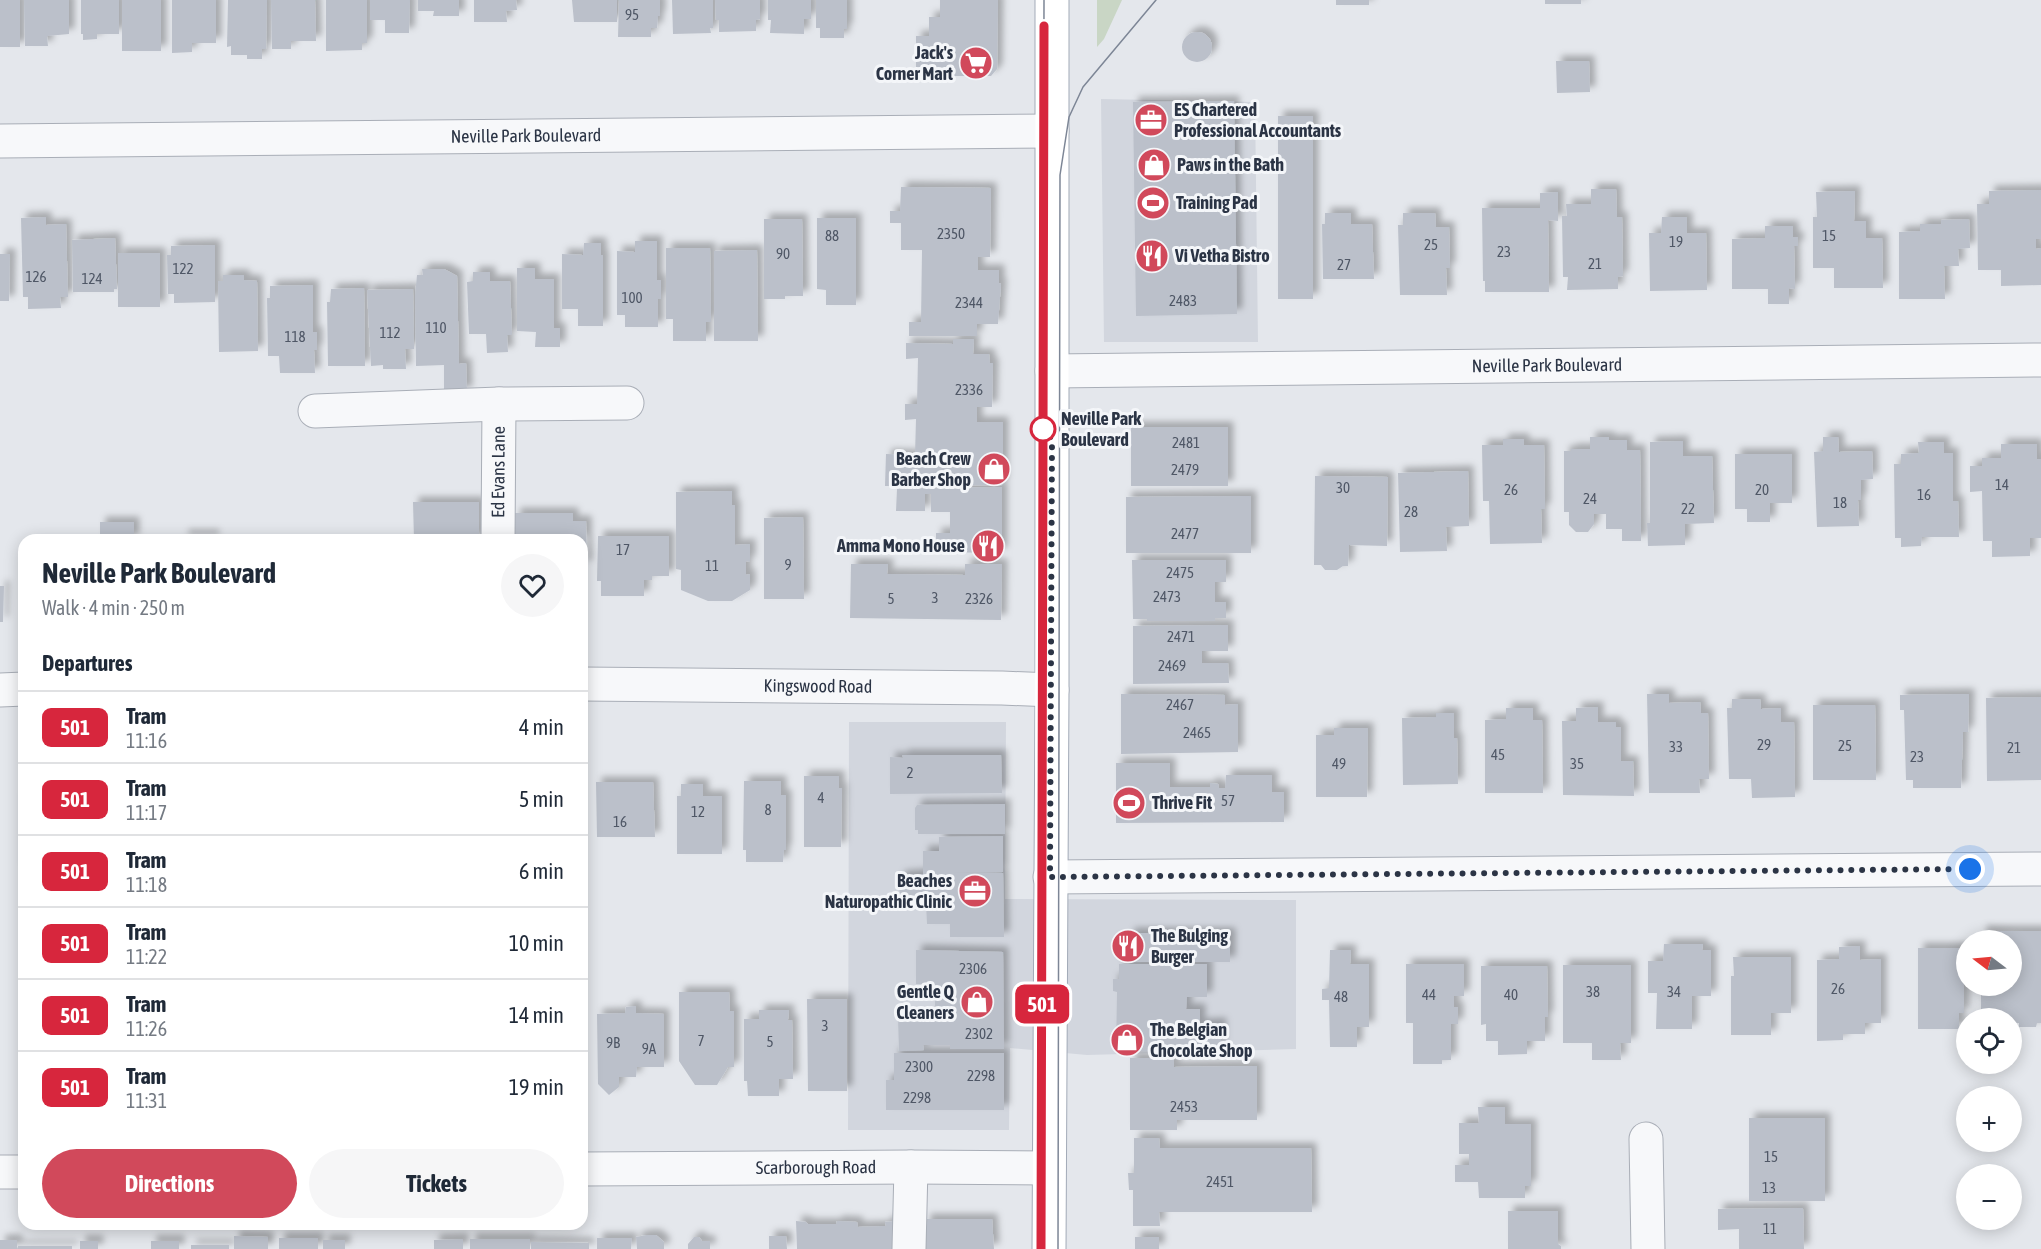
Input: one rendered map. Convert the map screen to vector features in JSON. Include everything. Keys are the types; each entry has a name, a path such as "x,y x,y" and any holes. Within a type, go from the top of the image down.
{"main road":[{"path":"1049,1249 1052,0"}],"street":[{"name":"Neville Park Boulevard","path":"0,141 1052,131"},
{"name":"Neville Park Boulevard","path":"1052,371 2041,360"},
{"path":"315,411 499,405 627,404"},
{"name":"Ed Evans Lane","path":"498,534 499,405"},
{"name":"Kingswood Road","path":"588,684 1052,690"},
{"path":"0,690 18,689"},
{"path":"1050,877 2041,869"},
{"path":"1646,1139 1648,1249"},
{"path":"909,1249 911,1167"},
{"name":"Scarborough Road","path":"588,1168 1049,1168"},
{"path":"0,1172 18,1172"}],"shaded area":[{"path":"1101,99 1255,102 1258,342 1104,342"},
{"path":"849,722 1006,722 1005,899 1296,900 1296,1049 1087,1055 1010,1048 1009,1130 848,1130"}],"green space":[{"path":"1097,0 1122,0 1104,39 1097,47"}],"building":[{"path":"0,0 20,0 20,47 0,47"},
{"path":"24,0 69,0 69,34 47,36 48,46 25,46"},
{"path":"81,0 119,0 119,34 97,34 97,39 83,40"},
{"path":"122,0 161,0 161,51 122,51"},
{"path":"172,0 216,0 216,43 192,43 192,52 172,53"},
{"path":"228,0 267,0 266,49 262,49 262,59 247,59 247,55 231,55 231,46 227,47"},
{"path":"271,0 315,0 316,41 291,41 291,49 272,49"},
{"path":"326,0 367,0 367,43 362,43 362,50 326,51"},
{"path":"370,0 410,0 409,33 385,33 385,20 370,20"},
{"path":"418,0 459,0 459,16 433,16 434,11 418,11"},
{"path":"474,0 516,0 517,10 506,11 507,22 474,22"},
{"path":"572,0 617,0 617,22 574,22"},
{"path":"619,0 660,0 660,16 658,16 657,28 651,28 651,37 618,37"},
{"path":"672,0 713,0 711,33 673,34"},
{"path":"715,0 760,0 760,19 756,20 756,31 719,32"},
{"path":"768,0 811,0 811,19 804,19 804,34 770,33"},
{"path":"816,0 847,0 847,29 844,29 844,38 820,38 820,28 816,28"},
{"path":"940,0 998,0 997,69 991,76 916,76 916,36 929,36 929,17 940,17"},
{"path":"1336,0 1369,0 1369,5 1336,5"},
{"path":"1545,0 1581,0 1581,4 1545,4"},
{"path":"1197,32 1203,33 1211,41 1211,53 1203,61 1197,62 1191,61 1183,53 1182,47 1183,41 1191,33"},
{"path":"1556,61 1589,61 1590,92 1557,93"},
{"path":"1234,101 1237,314 1136,316 1133,102"},
{"path":"1278,116 1313,116 1313,299 1278,299"},
{"path":"901,187 991,188 990,257 978,257 978,270 999,270 999,283 1001,284 998,324 977,324 977,336 909,336 909,322 921,322 922,250 901,250 901,223 890,223 890,211 900,211"},
{"path":"1591,189 1616,189 1617,217 1622,217 1623,276 1618,277 1618,289 1567,290 1568,277 1563,277 1562,216 1567,216 1566,204 1591,204"},
{"path":"2041,190 2041,239 2036,239 2036,249 2041,248 2041,285 2001,286 2001,270 1978,270 1977,204 1989,204 1989,191"},
{"path":"1855,191 1854,221 1866,221 1866,238 1882,238 1883,288 1834,288 1834,268 1813,268 1813,217 1817,217 1816,192"},
{"path":"1558,192 1558,221 1548,220 1549,292 1485,292 1482,208 1540,208 1540,193"},
{"path":"1325,213 1351,213 1351,224 1372,224 1374,279 1323,279 1322,224 1325,224"},
{"path":"1403,213 1435,213 1436,227 1449,227 1450,268 1446,268 1447,295 1400,295 1398,225 1403,225"},
{"path":"46,217 46,225 66,224 68,297 60,297 61,308 28,309 28,297 23,297 21,218"},
{"path":"1662,217 1687,217 1687,233 1706,233 1707,290 1650,291 1649,233 1661,233"},
{"path":"817,218 856,218 856,305 826,305 826,290 817,289"},
{"path":"764,219 802,219 803,296 764,299"},
{"path":"1969,219 1970,248 1958,249 1959,266 1944,266 1945,299 1899,299 1899,232 1920,231 1920,224 1941,224 1941,220"},
{"path":"1765,226 1793,226 1793,237 1798,237 1798,246 1794,246 1795,289 1789,288 1789,304 1768,304 1768,289 1732,289 1732,239 1765,238"},
{"path":"115,238 117,289 114,289 114,292 73,292 72,240"},
{"path":"635,241 657,241 657,280 661,280 658,327 625,327 625,315 617,315 617,251 635,252"},
{"path":"584,243 601,243 603,326 578,326 578,309 562,309 562,254 583,255"},
{"path":"215,245 215,302 174,303 174,294 168,294 167,255 171,255 171,246"},
{"path":"666,248 710,248 711,322 706,322 706,341 673,341 673,319 666,319"},
{"path":"757,250 758,341 714,341 714,251"},
{"path":"118,253 160,253 160,307 118,307"},
{"path":"0,254 10,254 9,301 0,301"},
{"path":"517,268 535,268 535,279 554,279 554,328 560,328 560,347 535,347 536,332 517,331"},
{"path":"422,269 444,269 457,276 459,364 466,363 467,392 444,393 444,365 416,366 415,296 417,275 423,275"},
{"path":"473,272 490,272 490,281 510,281 512,335 507,335 508,352 487,353 486,334 469,334 467,282 473,281"},
{"path":"223,275 244,275 244,280 257,281 258,351 219,352 218,281 223,281"},
{"path":"313,285 313,332 317,332 317,350 314,350 315,373 280,373 279,356 268,356 267,298 270,298 270,286"},
{"path":"364,288 365,366 328,366 327,302 330,302 331,289"},
{"path":"413,289 414,349 405,349 406,369 383,369 383,365 371,366 367,290"},
{"path":"953,339 974,339 973,354 989,354 990,363 993,363 992,407 977,407 977,422 1003,422 1003,485 885,486 886,454 915,455 916,419 905,420 905,404 917,404 918,358 906,359 906,343 953,344"},
{"path":"1131,427 1228,427 1228,486 1131,486"},
{"path":"1590,437 1627,440 1627,450 1640,450 1641,541 1622,541 1622,529 1606,529 1606,514 1594,514 1594,524 1588,532 1576,532 1569,525 1569,512 1564,512 1564,451 1590,449"},
{"path":"1823,437 1838,437 1839,452 1872,451 1873,479 1861,480 1861,500 1858,500 1859,526 1817,527 1814,452 1823,451"},
{"path":"1503,439 1524,439 1524,445 1544,445 1545,509 1541,509 1542,543 1490,544 1489,501 1483,501 1482,445 1503,445"},
{"path":"1683,441 1683,456 1712,456 1714,523 1685,524 1685,545 1648,546 1650,442"},
{"path":"1918,442 1944,442 1944,453 1953,453 1953,501 1958,501 1959,537 1922,537 1921,546 1901,547 1901,538 1895,538 1894,464 1901,464 1901,454 1919,453"},
{"path":"2001,444 2037,444 2037,459 2041,459 2041,538 2030,538 2030,556 1992,557 1992,541 1983,541 1982,491 1970,492 1970,466 1982,466 1982,458 2001,458"},
{"path":"1735,454 1792,454 1792,503 1770,503 1770,522 1747,522 1747,509 1735,509"},
{"path":"1468,471 1469,526 1446,527 1447,551 1400,552 1398,473"},
{"path":"1315,476 1388,477 1387,546 1349,545 1348,566 1337,570 1325,570 1321,565 1314,565"},
{"path":"1002,487 1002,553 936,552 936,533 950,533 950,512 931,512 931,494 925,494 925,511 896,511 897,489"},
{"path":"732,491 732,505 735,505 735,545 750,544 750,562 746,561 746,575 750,574 750,590 732,601 708,601 681,590 681,570 676,569 676,492"},
{"path":"1251,496 1251,553 1126,553 1126,497"},
{"path":"413,502 479,502 479,534 414,534"},
{"path":"515,513 573,513 573,521 586,521 586,534 514,534"},
{"path":"803,517 804,599 764,599 764,518"},
{"path":"100,522 134,522 134,534 100,534"},
{"path":"598,536 669,536 669,576 652,576 652,580 644,580 644,596 601,596 601,581 597,581"},
{"path":"1132,560 1226,560 1226,582 1215,582 1215,602 1226,602 1226,618 1215,618 1215,621 1133,619"},
{"path":"851,564 888,564 887,574 965,575 965,564 1002,564 1001,620 850,618"},
{"path":"0,586 4,586 3,622 0,622"},
{"path":"1228,625 1228,651 1202,651 1202,663 1228,663 1229,683 1133,684 1133,626"},
{"path":"1121,694 1225,695 1225,705 1238,704 1238,752 1121,754"},
{"path":"1647,694 1669,694 1669,703 1700,702 1701,713 1708,713 1709,779 1699,779 1700,793 1649,793"},
{"path":"1969,694 1968,732 1963,732 1961,788 1913,788 1913,780 1906,780 1904,710 1900,710 1900,695"},
{"path":"2041,697 2041,780 1987,781 1986,698"},
{"path":"1732,699 1760,699 1761,709 1781,708 1781,722 1794,722 1795,797 1752,798 1751,779 1729,779 1727,708 1732,708"},
{"path":"1813,705 1875,705 1876,780 1813,780"},
{"path":"1598,707 1598,722 1616,722 1616,727 1621,727 1621,761 1633,761 1634,796 1563,795 1562,721 1576,721 1576,708"},
{"path":"1506,708 1533,708 1533,720 1542,720 1543,793 1485,793 1485,720 1506,719"},
{"path":"1436,713 1454,713 1458,784 1403,785 1402,718 1436,717"},
{"path":"1334,728 1368,728 1367,797 1316,797 1316,735 1334,735"},
{"path":"902,755 1001,755 1002,793 890,794 890,757 903,758"},
{"path":"1116,763 1170,763 1170,787 1210,787 1210,783 1218,784 1219,788 1225,788 1226,775 1272,775 1272,792 1284,792 1284,822 1116,823"},
{"path":"804,776 839,776 839,788 842,788 841,847 804,847"},
{"path":"744,781 781,781 781,795 786,795 786,850 784,850 783,862 746,862 746,850 743,850"},
{"path":"596,782 653,782 655,837 597,837"},
{"path":"681,784 703,784 703,796 722,796 722,854 677,854 677,796 681,796"},
{"path":"1005,804 1005,834 918,834 918,830 915,830 917,805"},
{"path":"1003,836 1003,872 954,873 1003,873 1004,937 950,937 950,924 927,924 926,903 900,904 899,876 923,874 923,851 939,851 939,837"},
{"path":"2022,931 2041,931 2041,1023 2037,1023 2036,1027 2022,1027 2022,1008 1981,1008 1981,996 2022,996"},
{"path":"1129,933 1230,933 1230,962 1129,962 1129,958 1115,958 1115,941 1129,941"},
{"path":"1664,944 1703,944 1702,950 1711,950 1711,996 1692,996 1692,1029 1656,1029 1657,993 1648,993 1648,961 1663,961"},
{"path":"1860,946 1860,960 1881,959 1881,1023 1865,1023 1865,1034 1843,1034 1843,1040 1817,1041 1817,960 1839,959 1839,947"},
{"path":"1918,948 1956,948 1956,996 1964,996 1964,1008 1956,1008 1956,1029 1918,1029"},
{"path":"916,950 1003,952 1004,1049 950,1049 950,1045 923,1045 924,1050 899,1051 898,1018 935,1018 935,984 916,984"},
{"path":"1330,950 1351,950 1350,964 1369,964 1369,1027 1357,1027 1357,1047 1330,1047 1329,1000 1322,1000 1322,989 1329,988"},
{"path":"1733,957 1791,957 1791,1013 1771,1013 1771,1035 1731,1035"},
{"path":"1119,964 1207,964 1207,997 1187,997 1186,1009 1200,1009 1200,1024 1221,1023 1221,1046 1188,1046 1189,1051 1116,1051 1117,992 1113,991 1113,979 1119,979"},
{"path":"1406,964 1464,964 1464,996 1454,996 1454,1007 1458,1007 1458,1024 1451,1024 1451,1060 1442,1060 1442,1064 1413,1064 1413,1023 1406,1023"},
{"path":"1563,965 1631,965 1631,1043 1620,1043 1621,1060 1592,1060 1592,1043 1563,1043"},
{"path":"1481,966 1547,966 1548,1017 1545,1017 1545,1041 1527,1041 1527,1054 1498,1055 1498,1041 1486,1041 1486,1024 1481,1025"},
{"path":"679,992 729,992 730,1011 734,1011 734,1067 728,1067 717,1085 695,1085 679,1061"},
{"path":"807,999 847,999 847,1091 808,1091"},
{"path":"636,1006 636,1013 664,1014 664,1067 637,1067 636,1077 619,1077 619,1087 609,1095 598,1084 597,1014 625,1013 626,1007"},
{"path":"759,1010 789,1010 788,1020 792,1020 793,1079 779,1079 779,1096 748,1096 747,1081 744,1081 744,1019 759,1019"},
{"path":"894,1053 1004,1053 1004,1110 886,1110 886,1080 894,1080"},
{"path":"1130,1058 1174,1058 1174,1067 1257,1066 1257,1120 1177,1120 1177,1130 1130,1130"},
{"path":"1478,1107 1505,1107 1505,1124 1531,1124 1531,1186 1525,1186 1525,1198 1479,1198 1478,1182 1455,1182 1455,1165 1469,1165 1469,1154 1459,1154 1459,1123 1479,1123"},
{"path":"1749,1118 1825,1118 1825,1201 1749,1201"},
{"path":"1134,1138 1159,1138 1160,1148 1311,1148 1312,1212 1159,1212 1160,1226 1133,1226 1133,1190 1129,1190 1128,1173 1134,1173"},
{"path":"1803,1208 1804,1249 1739,1249 1739,1229 1718,1230 1718,1209"},
{"path":"1508,1211 1558,1211 1558,1244 1561,1249 1508,1249"},
{"path":"925,1219 992,1219 994,1249 925,1249"},
{"path":"796,1221 808,1224 836,1224 837,1221 857,1222 858,1227 886,1226 885,1222 898,1221 898,1249 797,1249"},
{"path":"656,1235 664,1242 664,1249 637,1249 636,1237"},
{"path":"234,1236 268,1237 268,1249 234,1249"},
{"path":"769,1236 786,1236 787,1249 769,1249"},
{"path":"694,1237 699,1237 702,1241 710,1241 710,1249 688,1249 688,1244"},
{"path":"1135,1237 1159,1237 1159,1249 1135,1249"},
{"path":"279,1238 318,1238 318,1249 279,1249"},
{"path":"597,1238 632,1238 631,1249 597,1249"},
{"path":"463,1239 463,1249 434,1249 434,1240"},
{"path":"470,1239 530,1239 530,1249 470,1249"},
{"path":"0,1240 17,1240 17,1249 0,1249"},
{"path":"323,1240 345,1240 345,1249 323,1249"},
{"path":"80,1241 98,1241 98,1249 80,1249"},
{"path":"151,1241 179,1241 179,1249 151,1249"},
{"path":"531,1242 589,1243 589,1249 531,1249"},
{"path":"191,1245 229,1245 229,1249 191,1249"},
{"path":"18,1246 72,1246 72,1249 17,1249"}],"tram line":[{"path":"1041,1249 1044,0"},
{"path":"1058,1249 1060,175 1069,117 1083,87 1156,0"},
{"name":"501","path":"1041,1249 1044,26"}],"place":[{"name":"Jack's Corner Mart","path":"976,63"},
{"name":"ES Chartered Professional Accountants","path":"1151,120"},
{"name":"Paws in the Bath","path":"1154,165"},
{"name":"Training Pad","path":"1153,203"},
{"name":"Vi Vetha Bistro","path":"1152,256"},
{"name":"Neville Park Boulevard","path":"1043,429"},
{"name":"Beach Crew Barber Shop","path":"994,469"},
{"name":"Amma Mono House","path":"988,546"},
{"name":"Thrive Fit","path":"1129,803"},
{"name":"Beaches Naturopathic Clinic","path":"975,891"},
{"name":"The Bulging Burger","path":"1128,946"},
{"name":"Gentle Q Cleaners","path":"977,1002"},
{"name":"The Belgian Chocolate Shop","path":"1127,1040"}],"route":[{"path":"1043,429 1052,439 1050,877 1970,869"}]}
